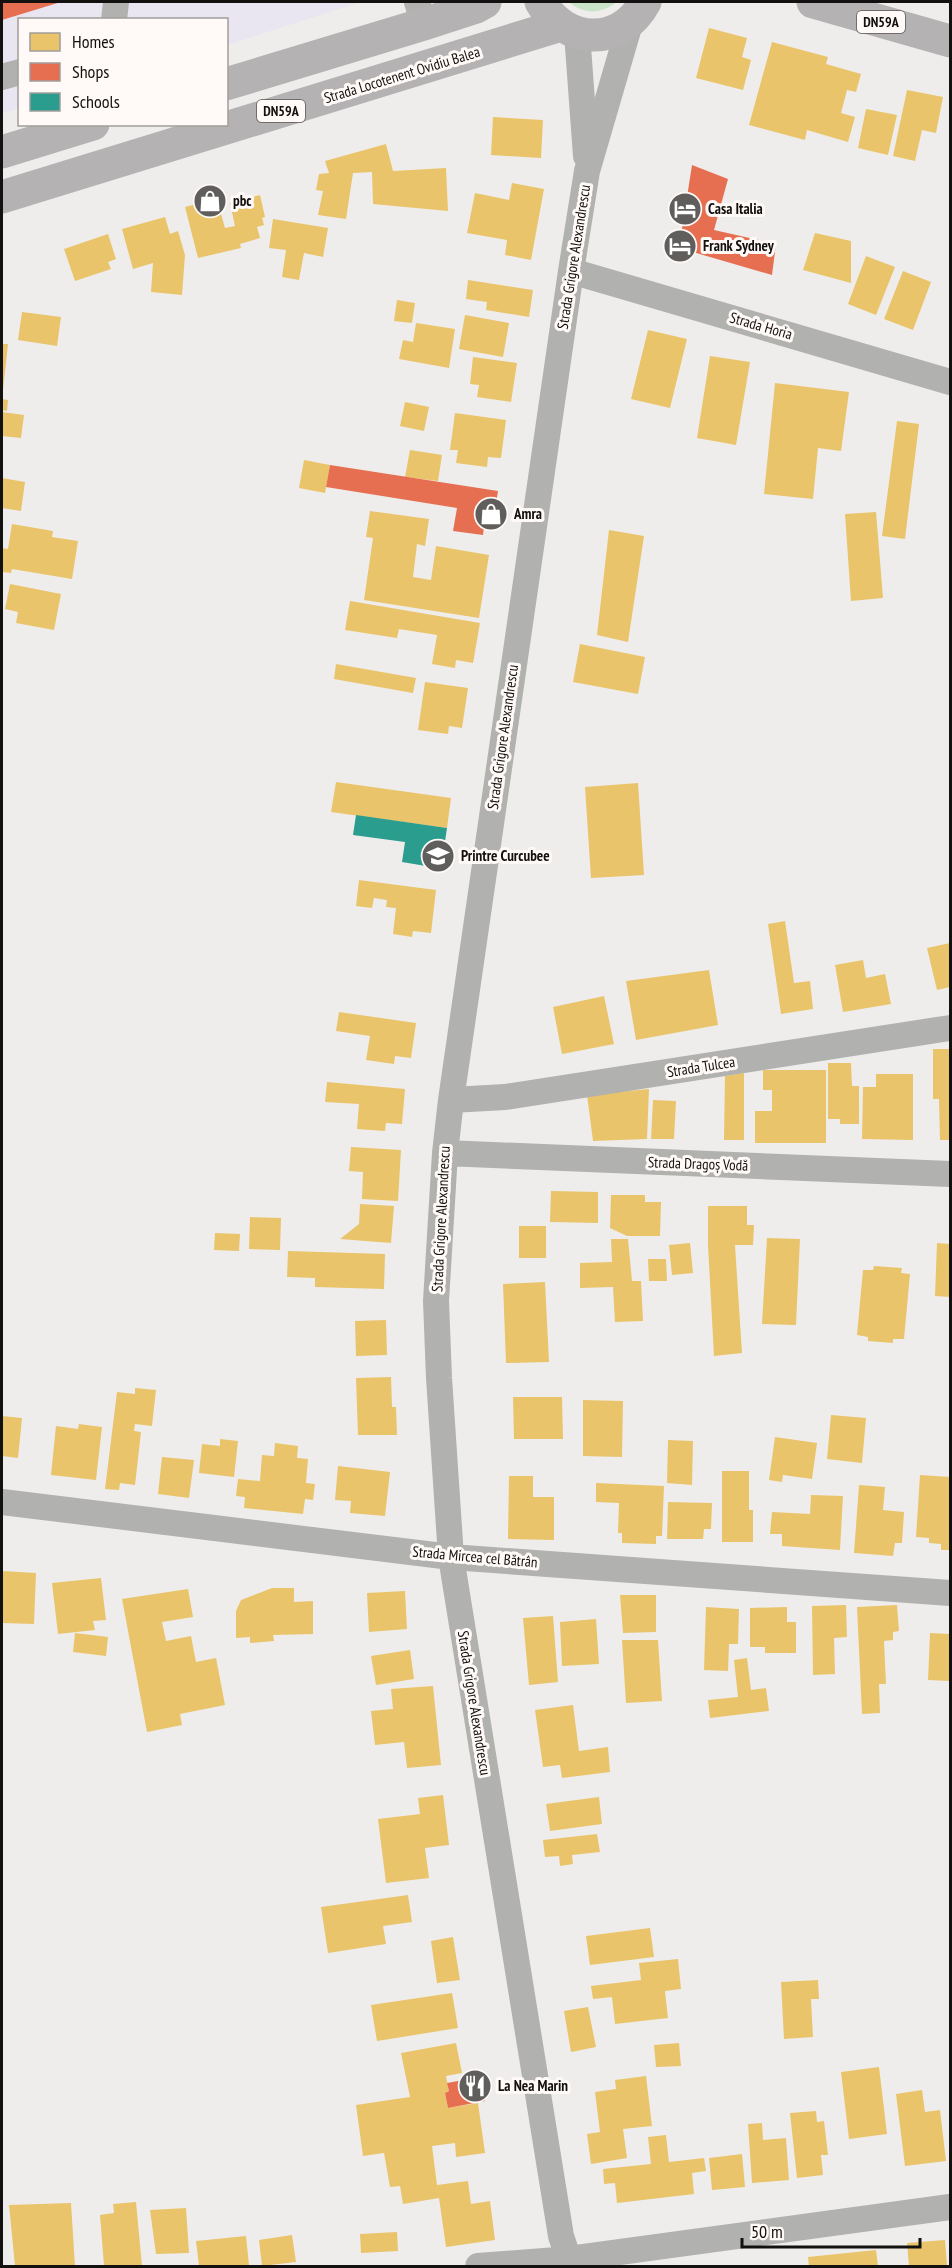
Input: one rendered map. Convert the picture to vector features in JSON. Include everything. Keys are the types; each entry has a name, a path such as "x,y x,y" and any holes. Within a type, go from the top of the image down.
{"main road":[{"path":"228,83 421,13 476,7 485,2"},
{"name":"DN59A","path":"813,2 951,42"},
{"name":"DN59A","path":"559,20 588,35 612,32 642,6"},
{"name":"Strada Locotenent Ovidiu Balea","path":"228,125 559,20"},
{"path":"2,152 86,126"},
{"name":"Strada Locotenent Ovidiu Balea","path":"2,197 225,126"}],"street":[{"path":"114,18 116,2"},
{"name":"Strada Grigore Alexandrescu","path":"570,2263 561,2236 451,1557 437,1335 439,1234 451,1100 587,171 642,6"},
{"name":"Strada Grigore Alexandrescu","path":"559,20 587,171"},
{"path":"2,77 18,73"},
{"name":"Strada Horia","path":"572,271 951,382"},
{"name":"Strada Tulcea","path":"451,1100 505,1097 951,1028"},
{"name":"Strada Dragoș Vodă","path":"445,1153 951,1174"},
{"name":"Strada Mircea cel Bătrân","path":"2,1502 451,1557 951,1593"},
{"path":"478,2266 570,2263 951,2207"}],"shaded area":[{"path":"2,2 361,2 228,45 228,18 18,18 18,108 2,113"}],"green space":[{"path":"569,2 617,2 599,11 587,11"}],"building: Homes":[{"path":"709,28 747,38 742,57 751,60 743,90 696,78"},
{"path":"772,42 828,57 826,64 861,74 856,92 847,90 841,113 855,117 848,142 807,130 805,140 749,125"},
{"path":"907,90 943,97 936,133 922,130 915,161 893,156"},
{"path":"866,109 897,115 888,155 858,148"},
{"path":"493,117 543,120 541,158 491,155"},
{"path":"386,144 393,171 446,168 448,211 373,204 372,172 353,173 346,219 318,215 323,191 316,190 319,174 329,173 325,161"},
{"path":"512,183 544,189 531,260 505,255 507,240 467,233 475,193 509,200"},
{"path":"260,195 265,217 262,218 264,225 257,227 260,238 240,244 241,248 198,258 185,207 217,199 225,228 235,226 230,203"},
{"path":"165,217 170,234 178,231 185,255 182,295 151,292 153,263 133,269 122,229"},
{"path":"273,219 328,228 323,257 304,253 299,280 282,277 286,250 269,248"},
{"path":"815,233 851,241 851,283 803,270"},
{"path":"108,234 116,259 108,262 111,269 75,281 64,249"},
{"path":"866,256 895,267 876,315 848,304"},
{"path":"903,271 931,282 913,330 884,319"},
{"path":"468,280 533,290 529,317 486,310 487,302 466,299"},
{"path":"397,300 415,303 412,323 394,321"},
{"path":"22,312 61,317 57,346 18,340"},
{"path":"465,315 509,323 503,357 459,349"},
{"path":"416,323 455,329 449,368 399,359 403,340 413,342"},
{"path":"648,330 687,339 670,408 631,399"},
{"path":"2,344 8,344 3,390 2,390"},
{"path":"710,356 750,362 736,445 697,438"},
{"path":"473,357 517,363 511,402 477,397 479,385 470,384"},
{"path":"775,383 849,392 841,451 818,448 813,499 764,494"},
{"path":"2,399 8,400 7,411 2,410"},
{"path":"405,402 429,407 424,431 400,426"},
{"path":"2,412 24,415 21,438 2,436"},
{"path":"455,413 506,420 501,458 488,457 487,467 456,463 458,450 450,450"},
{"path":"897,421 919,424 905,539 882,536"},
{"path":"410,450 442,455 438,481 405,477"},
{"path":"304,460 330,465 325,493 299,488"},
{"path":"2,478 25,482 21,511 2,508"},
{"path":"370,511 429,519 425,546 417,544 413,577 431,580 436,546 489,555 479,618 364,600 373,538 366,537"},
{"path":"876,512 883,598 851,601 845,514"},
{"path":"12,524 53,531 52,537 78,541 72,579 12,569 11,573 2,572 2,548 8,549"},
{"path":"609,530 644,536 628,642 597,635"},
{"path":"10,584 61,594 54,630 16,623 18,612 5,609"},
{"path":"350,601 480,623 473,663 456,660 455,668 432,664 437,635 399,629 397,638 345,630"},
{"path":"580,644 645,657 638,694 573,682"},
{"path":"336,664 416,678 413,693 334,679"},
{"path":"425,682 468,688 462,728 449,726 448,734 418,730"},
{"path":"336,782 451,798 447,828 331,812"},
{"path":"638,783 644,875 591,878 585,787"},
{"path":"359,880 436,890 431,933 413,931 412,937 393,934 396,908 386,907 387,900 374,898 372,908 356,906"},
{"path":"785,921 794,983 810,981 813,1009 781,1014 768,924"},
{"path":"950,943 950,987 937,990 927,948"},
{"path":"863,960 866,978 885,974 891,1004 843,1012 835,965"},
{"path":"709,970 718,1025 636,1040 626,981"},
{"path":"604,996 614,1044 562,1054 553,1007"},
{"path":"339,1012 416,1023 411,1058 395,1056 394,1064 366,1060 370,1036 336,1031"},
{"path":"933,1049 950,1049 950,1140 940,1140 939,1099 933,1099"},
{"path":"828,1063 851,1063 852,1086 859,1086 859,1124 840,1124 840,1119 828,1119"},
{"path":"763,1070 826,1070 826,1143 755,1143 755,1111 772,1111 772,1090 763,1090"},
{"path":"744,1073 744,1140 724,1140 725,1076"},
{"path":"876,1074 913,1074 913,1140 862,1139 863,1087 876,1087"},
{"path":"327,1082 405,1089 402,1124 386,1123 385,1131 357,1129 359,1104 325,1102"},
{"path":"649,1089 647,1139 593,1141 587,1095"},
{"path":"653,1100 676,1101 674,1139 651,1139"},
{"path":"351,1147 401,1150 398,1201 362,1199 363,1172 349,1171"},
{"path":"551,1191 598,1192 598,1223 550,1222"},
{"path":"611,1195 645,1195 645,1202 661,1202 660,1236 627,1236 610,1228"},
{"path":"360,1204 394,1206 391,1243 340,1239 359,1224"},
{"path":"708,1206 747,1206 747,1225 754,1225 753,1245 735,1245 742,1353 714,1356"},
{"path":"250,1217 281,1218 280,1250 249,1249"},
{"path":"519,1226 546,1226 546,1258 519,1258"},
{"path":"215,1233 240,1234 239,1251 214,1250"},
{"path":"767,1238 800,1239 796,1325 762,1324"},
{"path":"611,1239 628,1239 632,1281 641,1281 643,1321 615,1322 613,1287 580,1288 580,1263 612,1262"},
{"path":"690,1243 693,1273 672,1275 669,1245"},
{"path":"937,1243 950,1244 950,1297 935,1296"},
{"path":"288,1251 385,1254 384,1289 315,1287 315,1278 287,1277"},
{"path":"648,1259 666,1259 667,1281 649,1281"},
{"path":"874,1266 902,1268 901,1273 910,1274 904,1339 893,1339 893,1343 868,1341 868,1337 857,1335 863,1270 873,1270"},
{"path":"545,1282 549,1362 506,1363 503,1284"},
{"path":"386,1320 387,1355 356,1356 355,1321"},
{"path":"391,1377 392,1407 396,1407 397,1435 358,1435 356,1378"},
{"path":"135,1388 156,1390 152,1426 135,1424 134,1431 141,1432 135,1485 120,1483 119,1490 105,1489 117,1392 135,1394"},
{"path":"513,1397 562,1397 563,1439 514,1439"},
{"path":"583,1400 623,1401 622,1457 583,1456"},
{"path":"831,1415 866,1418 862,1463 827,1459"},
{"path":"2,1416 22,1418 18,1458 2,1456"},
{"path":"79,1424 102,1427 96,1480 51,1475 56,1426 78,1429"},
{"path":"775,1437 817,1443 812,1479 783,1475 782,1482 769,1480"},
{"path":"220,1439 238,1441 234,1477 199,1473 202,1444 220,1446"},
{"path":"668,1440 693,1441 692,1485 667,1483"},
{"path":"275,1443 298,1446 297,1458 308,1459 306,1483 315,1484 313,1500 305,1499 303,1514 244,1508 245,1497 236,1496 238,1479 260,1481 262,1455 274,1456"},
{"path":"162,1457 194,1460 189,1498 158,1494"},
{"path":"338,1466 390,1472 385,1516 350,1513 351,1501 335,1500"},
{"path":"722,1471 749,1471 749,1510 753,1510 753,1542 722,1542"},
{"path":"920,1475 950,1477 950,1550 941,1550 941,1544 929,1543 929,1538 916,1537"},
{"path":"509,1476 533,1476 533,1497 554,1497 554,1540 508,1539"},
{"path":"596,1483 664,1486 662,1536 656,1536 656,1544 622,1543 622,1533 618,1533 619,1503 596,1502"},
{"path":"859,1485 885,1487 883,1510 904,1512 902,1543 895,1543 893,1556 854,1553"},
{"path":"811,1495 843,1496 840,1550 782,1546 782,1534 770,1534 772,1512 810,1514"},
{"path":"668,1502 712,1503 711,1529 704,1529 703,1539 667,1539"},
{"path":"2,1571 36,1573 34,1624 2,1623"},
{"path":"101,1578 106,1620 93,1621 95,1630 58,1634 52,1583"},
{"path":"272,1588 294,1588 294,1602 313,1601 313,1634 273,1635 274,1641 250,1643 250,1637 236,1638 236,1611 241,1600"},
{"path":"188,1589 193,1617 162,1622 166,1641 191,1636 196,1662 216,1658 225,1705 180,1714 182,1725 147,1732 122,1599"},
{"path":"405,1591 407,1629 369,1632 367,1593"},
{"path":"620,1595 656,1595 656,1632 623,1633"},
{"path":"846,1605 847,1637 834,1638 835,1674 813,1675 812,1606"},
{"path":"897,1605 899,1631 893,1632 893,1640 884,1641 886,1684 879,1684 880,1713 862,1714 857,1607"},
{"path":"706,1607 739,1609 738,1644 729,1644 728,1671 704,1670"},
{"path":"787,1607 787,1622 796,1622 796,1653 765,1653 765,1647 750,1647 750,1608"},
{"path":"553,1616 558,1682 529,1685 523,1618"},
{"path":"596,1619 599,1664 562,1666 560,1622"},
{"path":"75,1633 108,1637 106,1656 73,1652"},
{"path":"930,1633 950,1634 950,1681 928,1680"},
{"path":"622,1640 658,1640 662,1701 626,1703"},
{"path":"410,1650 414,1679 376,1685 371,1656"},
{"path":"747,1658 751,1690 766,1688 769,1711 710,1718 708,1700 738,1697 734,1660"},
{"path":"433,1686 441,1765 407,1768 404,1742 375,1745 371,1711 393,1709 391,1689"},
{"path":"573,1705 579,1751 608,1747 610,1772 562,1778 560,1765 543,1767 535,1710"},
{"path":"443,1795 449,1845 425,1848 429,1878 386,1883 378,1819 420,1814 418,1798"},
{"path":"599,1797 602,1824 550,1831 546,1804"},
{"path":"597,1834 600,1852 572,1855 573,1864 560,1866 559,1856 545,1857 543,1840"},
{"path":"408,1895 412,1922 383,1926 386,1944 328,1953 321,1907"},
{"path":"650,1928 654,1957 590,1965 586,1936"},
{"path":"453,1937 460,1980 437,1983 431,1941"},
{"path":"678,1959 681,1989 665,1991 668,2018 615,2024 612,1997 593,1999 591,1986 641,1980 639,1963"},
{"path":"818,1980 819,1999 811,1999 813,2037 784,2039 781,1982"},
{"path":"452,1993 458,2028 377,2041 371,2005"},
{"path":"588,2007 596,2047 571,2052 564,2011"},
{"path":"456,2043 462,2073 446,2076 449,2091 445,2093 448,2108 478,2103 485,2153 456,2157 455,2143 432,2146 437,2185 468,2181 471,2204 490,2201 495,2240 446,2247 439,2198 403,2204 400,2186 390,2187 384,2153 363,2156 356,2105 410,2097 401,2053"},
{"path":"679,2043 681,2066 656,2067 654,2045"},
{"path":"879,2067 887,2134 849,2139 841,2072"},
{"path":"646,2076 652,2126 623,2129 627,2158 591,2164 587,2134 600,2132 595,2092 616,2089 615,2080"},
{"path":"922,2090 925,2112 940,2110 946,2161 905,2166 896,2094"},
{"path":"816,2111 817,2122 824,2121 828,2155 821,2155 823,2175 797,2178 790,2113"},
{"path":"762,2123 763,2140 786,2138 789,2180 752,2183 748,2124"},
{"path":"666,2135 669,2162 704,2158 706,2171 692,2173 694,2194 617,2203 615,2183 604,2184 603,2169 651,2164 648,2137"},
{"path":"742,2154 745,2187 712,2190 709,2158"},
{"path":"136,2202 142,2266 104,2266 100,2215 114,2213 113,2204"},
{"path":"71,2203 75,2266 15,2266 9,2205"},
{"path":"186,2208 189,2253 156,2254 150,2210"},
{"path":"397,2232 398,2251 361,2253 360,2234"},
{"path":"292,2235 296,2262 262,2266 259,2240"},
{"path":"246,2236 249,2265 199,2266 196,2241"},
{"path":"945,2240 947,2266 909,2266 907,2243"},
{"path":"876,2250 878,2266 809,2266 808,2257"}],"building: Shops":[{"path":"2,2 61,2 2,20"},
{"path":"692,165 728,179 714,230 776,244 772,275 679,248"},
{"path":"330,465 498,491 492,528 484,527 483,535 453,531 457,508 326,487"},
{"path":"480,2077 485,2101 448,2108 445,2093 449,2091 447,2083"}],"building: Schools":[{"path":"356,815 447,828 442,862 426,860 426,866 402,862 405,842 353,835"}],"place":[{"name":"pbc","path":"210,201"},
{"name":"Casa Italia","path":"685,209"},
{"name":"Frank Sydney","path":"680,246"},
{"name":"Amra","path":"491,514"},
{"name":"Printre Curcubee","path":"438,856"},
{"name":"La Nea Marin","path":"475,2086"}]}
